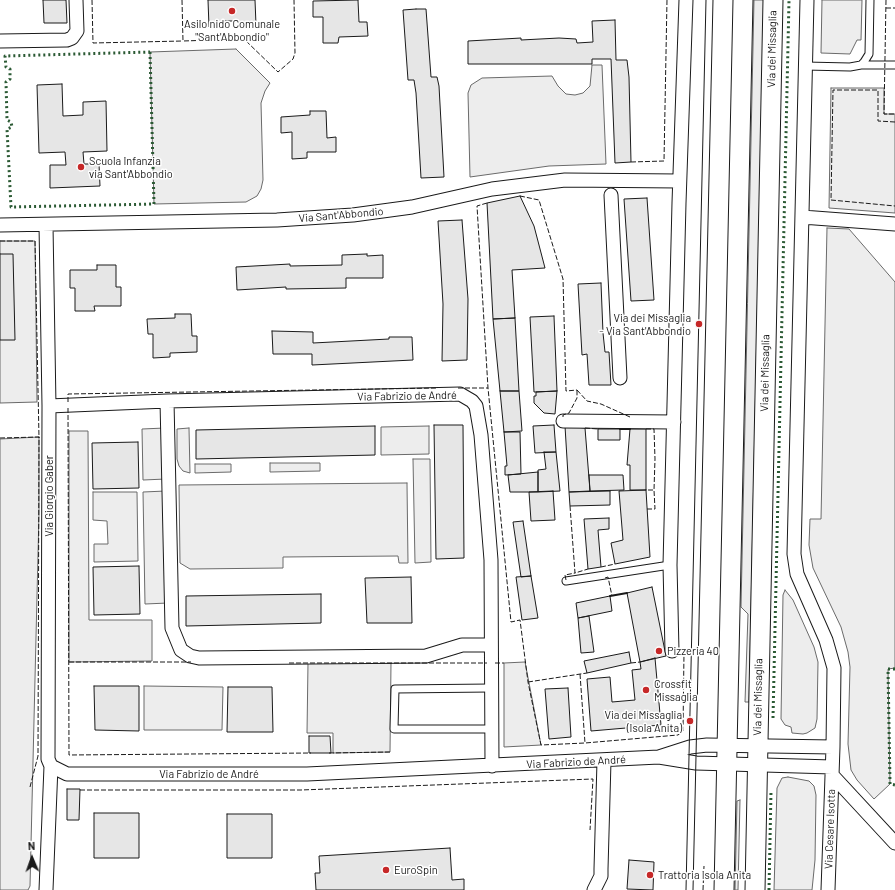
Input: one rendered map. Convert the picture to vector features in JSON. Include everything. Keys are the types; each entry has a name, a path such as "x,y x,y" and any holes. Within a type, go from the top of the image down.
{"main road":[{"path":"724,890 743,0"},
{"name":"Via dei Missaglia","path":"755,890 773,0"}],"street":[{"path":"1,41 72,38 77,31 76,0"},
{"path":"672,650 670,565 679,181 686,0"},
{"path":"807,0 794,554 800,583 826,640 832,659 834,678 832,771 895,843"},
{"name":"Via Sant'Abbondio","path":"0,225 277,220 353,215 412,207 492,188 565,180 679,181"},
{"path":"611,195 620,378"},
{"path":"802,217 895,224"},
{"name":"Via Giorgio Gaber","path":"46,225 49,406 48,759 51,766"},
{"name":"Via Fabrizio de André","path":"49,406 167,401 460,394 467,397 476,406 485,464 491,560 492,606 490,645 492,766"},
{"path":"167,401 172,628 181,650 190,656 199,658 426,656 462,645 490,645"},
{"path":"563,421 674,422"},
{"name":"Via dei Missaglia","path":"727,755 757,746 833,748"},
{"name":"Via Fabrizio de André","path":"51,766 67,774 307,774 604,761 659,757 690,747 727,755"},
{"path":"727,755 757,765 832,771"},
{"name":"Via Fabrizio de André","path":"659,757 684,762 727,755"},
{"path":"594,890 601,876 604,761"},
{"path":"46,890 51,766"},
{"name":"Via Cesare Isotta","path":"828,890 832,771"}],"lane":[{"path":"861,65 867,59 869,54 870,0"},
{"path":"805,66 850,67 861,65 895,65"},
{"path":"566,581 670,565"},
{"path":"491,688 395,689 394,729 491,729"}],"shaded area":[{"path":"754,0 764,0 749,702 745,702 748,614 741,607"},
{"path":"822,0 862,0 861,40 857,40 850,54 821,53"},
{"path":"236,49 270,83 265,91 261,103 263,180 261,189 257,196 246,202 154,204 150,52"},
{"path":"592,65 602,65 606,164 549,166 470,177 468,93 471,85 482,78 552,76 558,86 566,94 575,95 583,93 590,86"},
{"path":"831,88 884,88 884,114 895,114 895,213 829,208"},
{"path":"827,228 849,229 895,282 895,668 888,669 890,784 874,799 857,780 851,770 848,744 850,667 848,652 841,627 813,568 809,545 810,519 821,519"},
{"path":"0,241 35,241 37,402 0,403"},
{"path":"429,426 429,454 381,455 381,427"},
{"path":"165,428 166,479 143,480 142,429"},
{"path":"189,428 190,473 183,471 179,466 177,459 177,429"},
{"path":"69,431 88,431 89,620 152,620 152,661 69,662"},
{"path":"39,437 39,513 30,886 28,890 0,890 0,439"},
{"path":"413,459 430,459 431,562 415,563"},
{"path":"270,463 320,463 320,471 270,472"},
{"path":"195,464 231,464 231,472 195,473"},
{"path":"407,483 408,563 399,563 398,556 283,557 283,568 190,569 180,563 179,485"},
{"path":"166,491 168,603 145,604 143,492"},
{"path":"93,492 137,492 138,561 94,562 94,544 108,544 107,521 93,520"},
{"path":"785,590 793,600 814,647 818,662 817,719 815,728 803,734 792,733 791,727 785,725 781,719 783,595"},
{"path":"525,662 541,745 504,747 504,663"},
{"path":"308,663 391,663 390,752 333,753 333,733 307,733"},
{"path":"144,686 223,687 222,730 144,730"},
{"path":"788,777 809,781 814,786 816,795 815,860 812,890 774,890 777,788 782,778"},
{"path":"740,800 738,890 735,890 737,801"}],"building":[{"path":"43,0 66,0 67,23 44,23"},
{"name":"Asilo nido Comunale \"Sant'Abbondio\"","path":"208,0 255,0 256,25 239,26 239,21 223,21 223,26 209,27"},
{"path":"358,0 359,22 367,22 368,36 339,37 338,43 323,43 323,17 313,17 313,1"},
{"path":"426,9 431,77 437,77 439,86 444,177 421,178 416,93 414,80 408,80 403,10"},
{"path":"615,20 616,60 627,60 629,77 631,162 615,163 611,59 592,59 592,64 468,64 468,41 521,38 521,40 559,38 576,39 577,43 593,42 592,21"},
{"path":"62,84 63,116 83,115 83,102 106,101 107,151 83,152 84,164 99,164 100,186 50,188 50,165 66,165 65,152 39,153 37,85"},
{"path":"310,111 326,111 327,138 336,137 336,152 307,152 307,158 292,159 292,132 281,133 281,117 310,115"},
{"path":"520,196 534,226 545,268 512,270 515,318 493,319 487,203"},
{"path":"647,198 654,300 631,301 624,199"},
{"path":"462,220 468,299 467,360 442,361 443,304 438,221"},
{"path":"0,254 13,254 15,340 0,340"},
{"path":"367,254 367,256 383,255 383,278 346,278 346,288 286,289 286,287 237,290 236,267 290,264 290,266 342,265 342,255"},
{"path":"97,265 116,265 116,287 121,287 121,306 94,306 95,311 75,311 75,288 70,288 70,270 97,270"},
{"path":"601,283 603,333 605,352 609,352 611,385 589,385 587,354 582,355 578,284"},
{"path":"175,314 191,314 192,336 197,336 197,352 170,353 170,357 153,358 153,334 148,334 147,319 175,318"},
{"path":"554,316 557,391 534,392 530,317"},
{"path":"515,318 519,391 500,391 493,319"},
{"path":"272,331 313,332 313,343 389,339 389,337 412,337 413,360 312,365 312,354 273,354"},
{"path":"500,391 519,391 522,431 504,432"},
{"path":"557,391 555,414 544,413 534,403 534,396 536,396 536,392"},
{"path":"434,425 463,425 464,558 436,559"},
{"path":"554,425 556,452 535,453 533,426"},
{"path":"375,426 375,455 196,459 196,430"},
{"path":"565,426 585,428 590,491 569,492"},
{"path":"598,429 620,429 620,440 598,440"},
{"path":"630,429 646,429 646,490 630,490 630,465 627,465"},
{"path":"504,432 520,432 521,474 505,475 505,466 507,466"},
{"path":"138,442 139,488 93,489 92,443"},
{"path":"544,452 556,452 560,491 538,492 538,470 546,469"},
{"path":"538,472 538,492 510,492 508,475"},
{"path":"589,475 623,475 624,490 590,491"},
{"path":"646,490 650,557 615,564 611,543 623,540 619,491"},
{"path":"553,491 555,520 531,521 529,492"},
{"path":"610,491 610,505 570,506 569,492"},
{"path":"609,518 609,529 598,530 601,567 588,569 584,519"},
{"path":"523,521 531,576 521,577 513,522"},
{"path":"139,566 140,614 94,615 93,567"},
{"path":"531,576 538,618 522,620 516,577"},
{"path":"411,577 412,623 367,623 365,578"},
{"path":"652,587 666,656 640,662 627,593"},
{"path":"321,594 321,623 186,626 186,596"},
{"path":"610,596 612,611 578,618 576,603"},
{"path":"589,616 594,652 581,653 578,618"},
{"path":"629,652 631,663 587,673 584,661"},
{"name":"Crossfit Missaglia","path":"655,658 661,725 591,731 587,679 610,677 612,702 635,700 632,670 641,669 640,662"},
{"path":"94,686 139,686 139,731 95,730"},
{"path":"228,687 272,687 273,732 227,732"},
{"path":"568,688 571,737 549,739 545,689"},
{"path":"309,736 330,736 331,753 309,753"},
{"path":"67,789 80,789 79,820 67,820"},
{"path":"94,813 139,813 139,858 94,858"},
{"path":"227,814 272,814 272,858 227,858"},
{"name":"EuroSpin","path":"450,848 452,880 464,879 464,890 316,890 315,873 320,873 319,856"},
{"path":"629,860 654,862 653,890 627,889"}],"tram line":[{"path":"686,890 706,0"},
{"path":"693,890 713,0"}],"hedge":[{"path":"773,718 789,0"},
{"path":"150,52 154,204 11,207 7,129 12,127 11,122 7,120 6,82 10,79 10,69 6,67 5,56 150,52"},
{"path":"895,669 888,669 890,784 895,785"},
{"path":"769,890 771,791"}],"fence":[{"path":"92,0 93,43 183,41"},
{"path":"182,0 183,41 244,39 278,72 293,59 295,53 294,0"},
{"path":"631,162 664,161 667,0"},
{"path":"886,0 884,114 895,114"},
{"path":"886,8 895,8"},
{"path":"895,122 878,121 878,90 833,90 831,200 895,206"},
{"path":"520,196 539,200 563,279 566,391 577,390"},
{"path":"487,203 477,206 488,388 511,622 520,620 528,682 541,745 585,743 678,735 683,731 684,652 674,654"},
{"path":"0,241 35,241 39,438"},
{"path":"68,402 68,394 438,388"},
{"path":"458,388 488,388"},
{"path":"577,390 587,401 601,404 630,417"},
{"path":"563,417 563,415 569,413 577,398 577,390"},
{"path":"68,408 69,755 311,753"},
{"path":"585,428 598,429"},
{"path":"646,429 654,429 655,459 654,490 646,490"},
{"path":"0,438 39,437"},
{"path":"30,787 38,756 39,437"},
{"path":"647,509 655,509 654,490"},
{"path":"570,506 575,573 588,569"},
{"path":"601,567 615,564"},
{"path":"566,580 565,575 575,573"},
{"path":"605,578 608,577 612,596"},
{"path":"69,662 191,662"},
{"path":"631,663 640,662"},
{"path":"289,663 487,663"},
{"path":"495,663 504,663"},
{"path":"528,682 587,673"},
{"path":"580,674 585,743"},
{"path":"329,753 390,752"},
{"path":"80,790 301,790 593,779 590,830"},
{"path":"703,890 704,866"}],"wall":[{"path":"620,429 630,429"},
{"path":"610,596 627,593"}],"place":[{"name":"Asilo nido Comunale \"Sant'Abbondio\"","path":"232,11"},
{"name":"Scuola Infanzia via Sant'Abbondio","path":"81,167"},
{"name":"Via dei Missaglia - Via Sant'Abbondio","path":"699,324"},
{"name":"Pizzeria 40","path":"659,651"},
{"name":"Crossfit Missaglia","path":"646,690"},
{"name":"Via dei Missaglia (Isola Anita)","path":"690,721"},
{"name":"EuroSpin","path":"386,870"},
{"name":"Trattoria Isola Anita","path":"650,875"}]}
